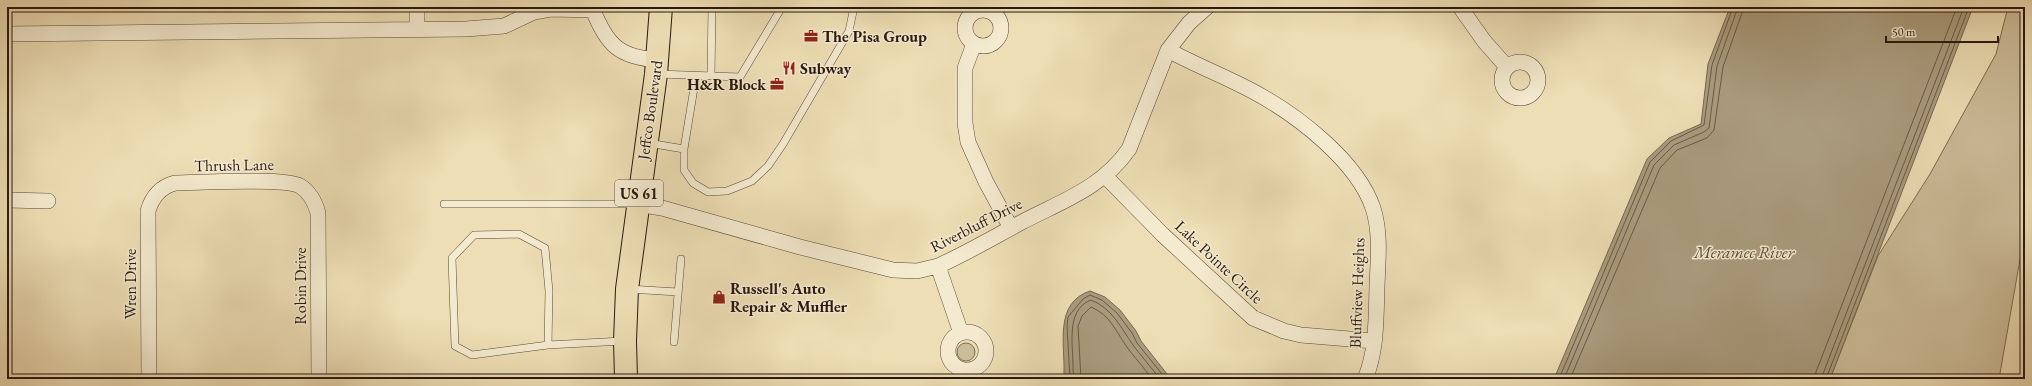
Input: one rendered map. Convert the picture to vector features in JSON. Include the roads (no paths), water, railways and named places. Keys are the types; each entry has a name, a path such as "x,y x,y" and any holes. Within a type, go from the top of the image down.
{"main road":[{"name":"Jeffco Boulevard","path":"626,379 625,341 627,289 656,67 661,7"}],"street":[{"path":"417,7 417,29"},
{"name":"Riverbluff Drive","path":"637,204 668,210 800,247 893,270 918,271 938,266 1071,198 1106,177 1120,163 1129,149 1168,50 1189,23 1208,7"},
{"path":"1460,7 1484,41 1507,67"},
{"path":"7,34 466,29 504,26 534,12 550,9 594,8 605,36 621,51 656,67"},
{"path":"974,44 965,68 965,123 968,142 983,176 1010,228"},
{"name":"Bluffview Heights","path":"1168,50 1255,92 1282,109 1316,136 1356,176 1373,209 1377,230 1378,261 1374,341 1372,359 1365,379"},
{"name":"Lake Pointe Circle","path":"1106,177 1163,235 1253,318 1277,329 1301,335 1374,341"},
{"name":"Thrush Lane","path":"158,192 174,183 286,182 300,186 310,194"},
{"name":"Wren Drive","path":"149,379 148,211 151,201 158,192"},
{"name":"Robin Drive","path":"310,194 318,213 319,379"},
{"path":"7,200 48,201"},
{"path":"938,266 961,333"}],"lane":[{"path":"711,76 712,7"},
{"path":"656,67 696,76 740,77 782,7"},
{"path":"696,76 684,149 684,170 693,183 708,192 727,191 752,181 768,166 797,121 849,31 854,7"},
{"path":"646,143 684,149"},
{"path":"444,204 637,204"},
{"path":"548,345 549,291 545,248 519,234 474,235 452,258 455,346 472,355 548,345 625,341"},
{"path":"674,342 681,259"},
{"path":"627,289 678,292"}],"water":[{"name":"Meramec River","path":"1730,7 1973,7 1830,379 1554,379 1647,159 1669,138 1701,124 1708,64"},
{"path":"1090,291 1105,297 1120,310 1136,331 1141,341 1171,379 1066,379 1064,373 1063,337 1066,315 1071,305 1079,297"}],"place":[{"name":"The Pisa Group","path":"811,36"},
{"name":"Subway","path":"789,68"},
{"name":"H&R Block","path":"777,84"},
{"name":"Russell's Auto Repair & Muffler","path":"719,297"}]}
